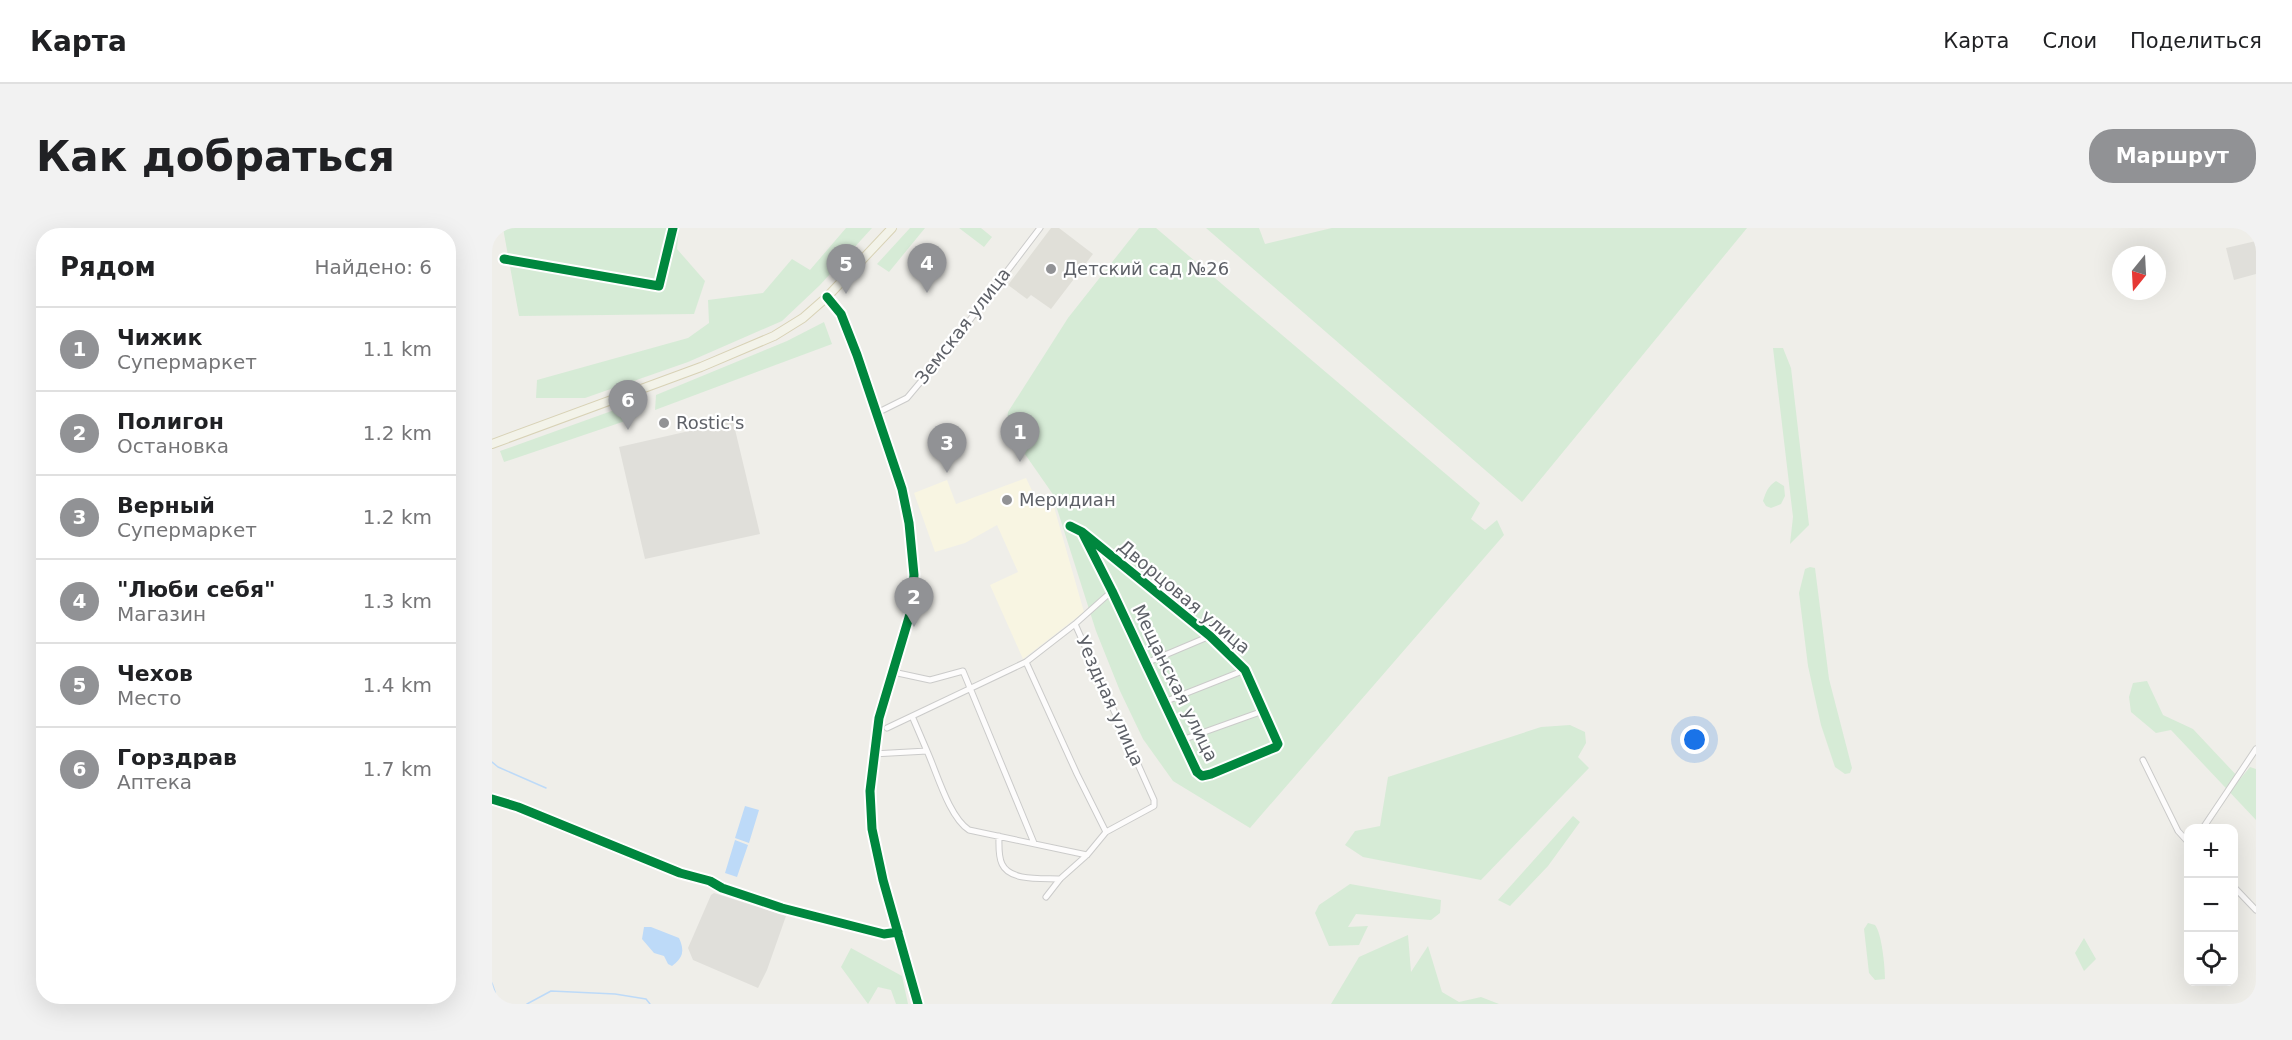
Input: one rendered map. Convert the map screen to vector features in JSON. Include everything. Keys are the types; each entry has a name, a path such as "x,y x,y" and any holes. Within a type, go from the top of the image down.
{"main road":[{"path":"492,444 701,366 774,336 803,318 828,297 892,228"}],"street":[{"path":"504,259 659,286 673,228"},
{"name":"Земская улица","path":"877,413 907,398 1040,228"},
{"path":"828,297 841,314 877,413 909,523 914,575 910,614 879,718 870,791 872,829 918,1004"},
{"name":"Дворцовая улица","path":"1070,526 1082,532 1210,636 1245,670 1278,744 1276,747 1211,774"},
{"name":"Мещанская улица","path":"1082,532 1197,772 1202,776 1211,774"},
{"path":"1075,624 1112,591"},
{"name":"Уездная улица","path":"887,728 1026,662 1075,624 1154,801 1154,806 1106,832"},
{"path":"1146,663 1210,636"},
{"path":"1026,662 1106,832 1060,879 1046,897"},
{"path":"1164,702 1245,670"},
{"path":"893,672 930,680 963,671 1034,843"},
{"path":"1182,740 1263,711"},
{"path":"912,716 960,824 969,830 1086,855"},
{"path":"2206,824 2256,749"},
{"path":"873,754 927,751"},
{"path":"2143,760 2178,831 2184,838"},
{"path":"492,799 518,807 680,873 710,881 722,888 782,908 884,934 898,932"},
{"path":"999,836 1001,863 1007,872 1022,876 1060,879"},
{"path":"2238,891 2256,910"}],"shaded area":[{"name":"Детский сад №26","path":"1051,228 1059,228 1093,254 1051,309 1031,295 1027,299 1008,285"},
{"path":"2256,241 2256,274 2234,280 2226,248"},
{"path":"733,421 760,534 645,559 619,447"},
{"path":"1026,478 1036,499 1050,493 1084,612 1023,659 990,585 1018,572 997,525 965,543 935,552 914,493 947,480 956,504"},
{"path":"714,893 786,916 767,970 758,988 693,960 688,948 711,895"}],"green space":[{"path":"503,228 679,228 677,249 705,281 694,314 519,316"},
{"path":"846,228 872,228 820,285 782,321 688,362 585,398 536,398 537,380 688,338 709,323 708,300 763,293 792,259 810,270"},
{"path":"910,228 925,228 889,272 877,264"},
{"path":"959,228 981,228 992,237 984,247"},
{"path":"1139,228 1156,228 1480,503 1471,519 1485,530 1497,520 1504,535 1250,828 1173,781 1143,739 1120,691 1096,631 1052,493 1006,427 1008,412 1068,318"},
{"path":"1206,228 1259,228 1265,244 1332,228 1747,228 1522,502"},
{"path":"824,322 832,344 655,410 656,395 787,341"},
{"path":"1773,348 1783,348 1791,368 1809,525 1790,544 1793,517"},
{"path":"631,404 637,417 504,462 500,451"},
{"path":"1776,481 1784,486 1785,496 1781,504 1771,508 1763,501 1771,485"},
{"path":"1815,568 1829,679 1852,768 1850,773 1845,774 1835,767 1821,725 1808,666 1799,593 1805,569"},
{"path":"2147,681 2163,715 2193,729 2240,779 2250,767 2256,769 2256,820 2171,730 2156,733 2131,712 2129,697 2133,683"},
{"path":"1570,725 1585,732 1586,743 1578,757 1589,768 1481,880 1363,857 1345,845 1355,831 1380,826 1388,777 1541,727"},
{"path":"1573,816 1580,822 1548,866 1510,906 1498,900"},
{"path":"1350,884 1441,900 1440,913 1431,920 1356,914 1348,927 1368,926 1359,945 1329,946 1315,913 1319,905"},
{"path":"1868,923 1875,925 1880,936 1885,979 1875,980 1869,973 1864,929"},
{"path":"1408,935 1411,972 1428,946 1442,992 1459,1002 1481,997 1499,1004 1331,1004 1359,957"},
{"path":"2084,938 2096,959 2084,971 2075,953"},
{"path":"851,948 902,976 908,1004 896,1004 891,990 878,987 868,1004 841,967"}],"water":[{"path":"745,806 759,810 749,843 735,838"},
{"path":"735,840 748,845 737,877 725,873"},
{"path":"644,927 651,927 679,938 682,954 679,960 672,966 668,964 664,956 654,953 642,939"}],"waterway":[{"path":"492,762 498,767 546,788"},
{"path":"492,983 495,992 494,1004"},
{"path":"527,1004 551,991 615,994 646,999 650,1004"}],"cycle path":[{"path":"504,259 659,286 673,228"},
{"path":"827,297 841,314 857,355 902,489 909,523 914,575 910,614 879,718 870,791 872,829 883,880 918,1004"},
{"path":"1070,526 1082,532 1210,636 1245,670 1278,744 1276,747 1211,774 1202,776 1197,772 1082,532"},
{"path":"492,799 518,807 680,873 710,881 722,888 782,908 884,934 898,932"}],"place":[{"name":"Детский сад №26","path":"1051,269"},
{"name":"\"Люби себя\"","path":"927,293"},
{"name":"Чехов","path":"846,294"},
{"name":"Rostic's","path":"664,423"},
{"name":"Горздрав","path":"628,430"},
{"name":"Чижик","path":"1020,462"},
{"name":"Верный","path":"947,473"},
{"name":"Меридиан","path":"1007,500"},
{"name":"Полигон","path":"914,627"}]}
